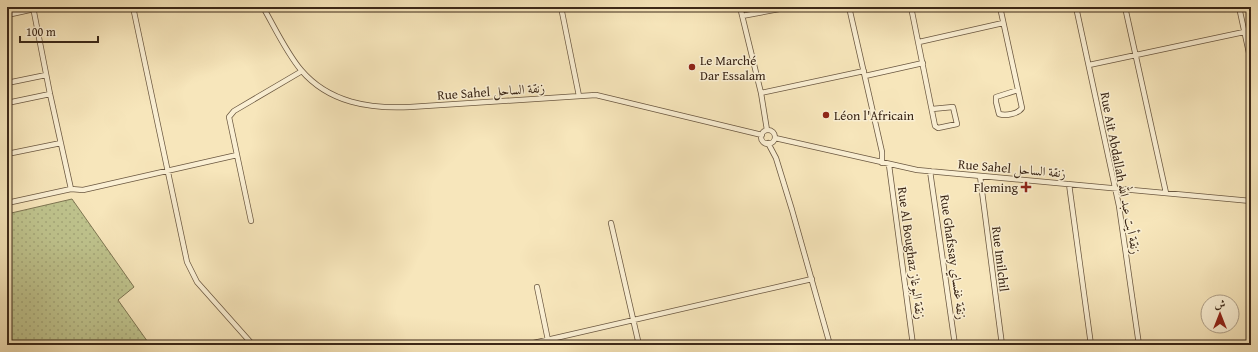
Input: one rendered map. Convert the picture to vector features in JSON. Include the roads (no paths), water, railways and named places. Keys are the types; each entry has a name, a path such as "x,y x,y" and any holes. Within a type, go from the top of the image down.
{"street":[{"path":"133,7 187,262 192,274 204,291 253,345"},
{"name":"Rue Sahel زنقة الساحل","path":"263,7 302,71 322,88 352,102 372,107 410,107 579,96 604,96 762,135"},
{"path":"561,7 579,96"},
{"path":"740,7 762,93 767,130"},
{"path":"742,16 790,7"},
{"path":"849,7 882,152 882,163"},
{"path":"912,7 932,109 936,128 957,124 953,107 932,109"},
{"path":"1000,7 1003,23 1018,90 1022,110 1005,115 999,114 996,98 1018,90"},
{"name":"Rue Ait Abdallah زنقة أيت عبد الله","path":"1076,7 1123,226 1139,345"},
{"path":"1125,7 1166,193"},
{"path":"1239,7 1251,62"},
{"path":"7,15 33,8 71,189"},
{"path":"919,42 1003,23"},
{"path":"1089,65 1244,32"},
{"path":"762,93 923,63"},
{"path":"251,221 229,121 231,113 302,71"},
{"path":"7,83 46,75"},
{"path":"7,103 50,94"},
{"path":"767,130 762,135 763,141 768,143 776,158 830,345"},
{"path":"767,130 772,132 774,138 773,141 768,143"},
{"name":"Rue Sahel زنقة الساحل","path":"774,138 889,165 930,171 1251,202"},
{"path":"7,154 61,143"},
{"path":"7,203 71,189 83,190 236,155"},
{"name":"Rue Al Boughaz زنقة البوغاز","path":"889,165 913,345"},
{"name":"Rue Ghafssay زنقة غفساي","path":"930,171 955,345"},
{"name":"Rue Imilchil","path":"980,176 1002,345"},
{"path":"1069,184 1091,345"},
{"path":"611,223 639,345"},
{"path":"525,345 549,342 633,319 812,279"},
{"path":"537,288 549,342"}],"place":[{"name":"Le Marché Dar Essalam","path":"692,67"},
{"name":"Léon l'Africain","path":"826,115"},
{"name":"Fleming","path":"1026,187"}]}
